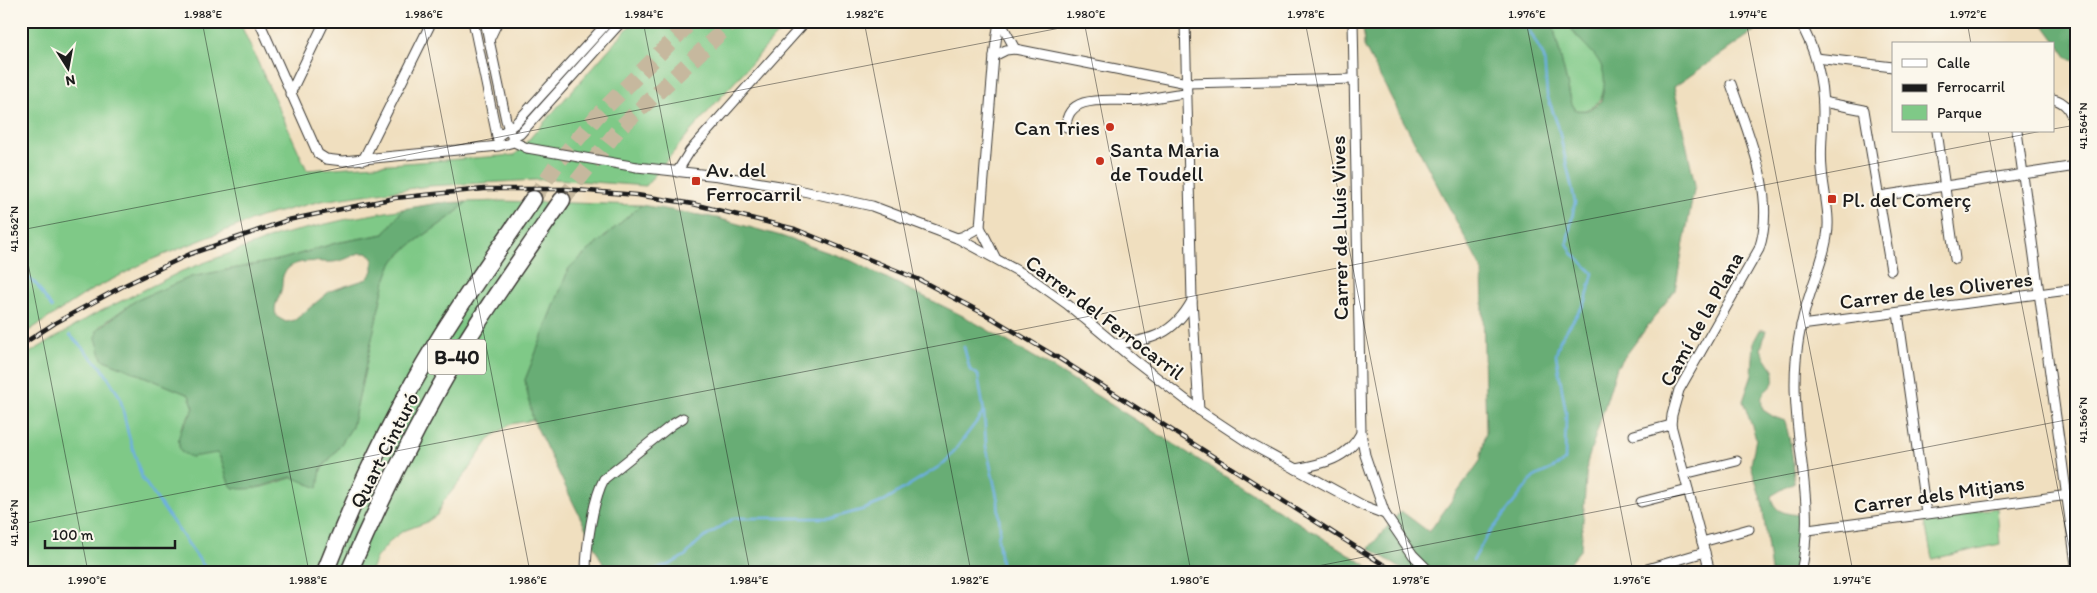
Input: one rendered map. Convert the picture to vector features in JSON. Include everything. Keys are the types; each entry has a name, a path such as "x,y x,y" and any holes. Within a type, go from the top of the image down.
{"highway":[{"name":"Quart Cinturó","path":"325,572 351,506 396,412 436,343 533,199"},
{"name":"Quart Cinturó","path":"349,572 418,426 462,348 506,279 562,200"}],"street":[{"path":"259,21 290,94 322,157 336,161 363,160 496,143 520,134 622,21"},
{"path":"290,94 326,21"},
{"path":"363,160 432,21"},
{"path":"472,21 496,143"},
{"path":"485,21 512,137"},
{"path":"489,40 498,21"},
{"path":"677,172 690,151 806,21"},
{"path":"1000,21 1015,48"},
{"path":"996,258 980,227 994,56 1000,21"},
{"path":"1186,21 1192,300 1199,410"},
{"name":"Carrer de Lluís Vives","path":"1353,21 1361,433 1365,455 1385,514 1413,555 1430,572"},
{"path":"1799,21 1816,58 1823,102 1822,167 1828,234 1822,262 1801,325 1796,351 1795,384 1808,530 1800,572"},
{"path":"496,143 512,137 606,22 614,30"},
{"path":"994,56 1015,48 1187,88"},
{"path":"1816,58 1892,67"},
{"path":"1066,127 1066,116 1072,108 1086,102 1140,100 1187,88 1354,79"},
{"name":"Camí de la Plana","path":"1710,572 1671,425 1680,390 1759,249 1764,234 1763,193 1758,167 1731,84"},
{"path":"2054,99 2064,103 2069,109 2076,127"},
{"path":"1823,102 1864,110 1891,270"},
{"path":"1937,132 1955,259"},
{"path":"2017,132 2039,294 2071,494 2076,564"},
{"name":"Carrer del Ferrocarril","path":"512,137 527,148 780,186 872,206 956,238 1029,277 1067,304 1199,410 1252,445 1364,506 1385,514"},
{"path":"1880,196 2076,166"},
{"path":"956,238 964,236 980,227"},
{"name":"Carrer de les Oliveres","path":"1801,325 2076,289"},
{"path":"1115,344 1142,342 1161,334 1185,313 1192,300"},
{"path":"1898,313 1926,512"},
{"path":"1180,395 1191,394 1195,390 1196,384"},
{"path":"586,572 586,555 600,488 604,479 683,418"},
{"path":"1634,435 1671,425"},
{"path":"1296,469 1318,466 1332,460 1356,443 1361,433"},
{"path":"1684,474 1737,460"},
{"path":"1641,502 1688,490"},
{"name":"Carrer dels Mitjans","path":"1808,530 1926,512 2071,494"},
{"path":"1702,542 1749,529"},
{"path":"1637,572 1704,552"}],"green space":[{"path":"21,21 239,21 307,170 515,155 634,21 789,21 689,133 646,186 553,179 429,186 321,201 260,217 148,261 88,292 21,336"},
{"path":"1363,21 1552,21 1572,104 1576,110 1584,111 1593,108 1601,101 1604,74 1596,56 1573,32 1566,21 1769,21 1674,87 1695,185 1675,290 1617,367 1587,463 1581,549 1562,572 1406,572 1369,548 1401,511 1429,532 1480,461 1486,432 1482,270 1364,46"},
{"path":"1552,21 1566,21 1599,60 1604,71 1605,79 1602,96 1592,107 1585,110 1576,110 1572,104"},
{"path":"2041,21 2076,21 2076,62 2068,58"},
{"path":"502,201 641,205 569,268 525,380 533,420 511,424 491,437 443,502 437,515 425,523 403,531 391,540 376,558 370,572 21,572 21,358 93,315 182,271 279,235 352,218 403,209 384,234 336,243 283,259 191,277 135,301 100,326 102,359 189,395 194,408 181,428 179,447 217,453 233,488 258,488 291,478 300,479 309,485 337,450 352,427 385,281 393,262 405,250 467,202"},
{"path":"467,202 405,250 391,265 385,281 352,427 337,450 321,469 318,488 292,477 257,488 233,488 217,453 191,457 181,452 179,445 180,434 194,408 189,395 102,359 96,338 97,330 135,301 191,277 283,259 336,243 384,234 403,209 438,203","holes":["359,253 367,253 373,258 373,271 367,279 330,291 295,320 286,322 277,317 276,304 284,274 289,267 307,262 337,261"]},
{"path":"641,205 717,218 781,236 850,260 967,318 1053,368 1377,572 610,572 604,566 533,420 525,380 569,268"},
{"path":"1760,330 1766,330 1761,349 1774,374 1773,383 1762,397 1763,410 1785,421 1793,461 1793,483 1771,496 1777,509 1798,515 1801,536 1793,572 1771,572 1762,503 1751,465 1756,438 1743,401 1752,375 1754,341"},
{"path":"1997,508 2000,544 1932,559 1924,517"}],"waterway":[{"path":"1473,561 1485,539 1533,478 1558,466 1565,460 1566,412 1556,355 1560,340 1586,301 1593,273 1572,253 1567,243 1575,202 1558,126 1547,95 1544,57 1524,21"},
{"path":"21,272 36,284 52,308"},
{"path":"70,335 102,368 120,397 128,433 142,478 208,572"},
{"path":"647,572 671,564 686,555 698,542 734,518 832,518 882,502 945,463 984,412 978,375 970,370 964,347"},
{"path":"984,413 986,446 998,501 1000,529 998,538 1002,572"}],"tunnel":[{"path":"533,199 559,161 597,116 692,21"},
{"path":"562,200 618,130 733,21"}],"railway":[{"path":"21,345 55,323 125,285 190,254 288,220 395,198 484,189 564,189 637,195 693,204 795,229 920,280 990,317 1060,359 1395,572"}],"place":[{"name":"Can Tries","path":"1110,127"},
{"name":"Santa Maria de Toudell","path":"1100,161"},
{"name":"Av. del Ferrocarril","path":"696,181"},
{"name":"Pl. del Comerç","path":"1832,199"}]}
